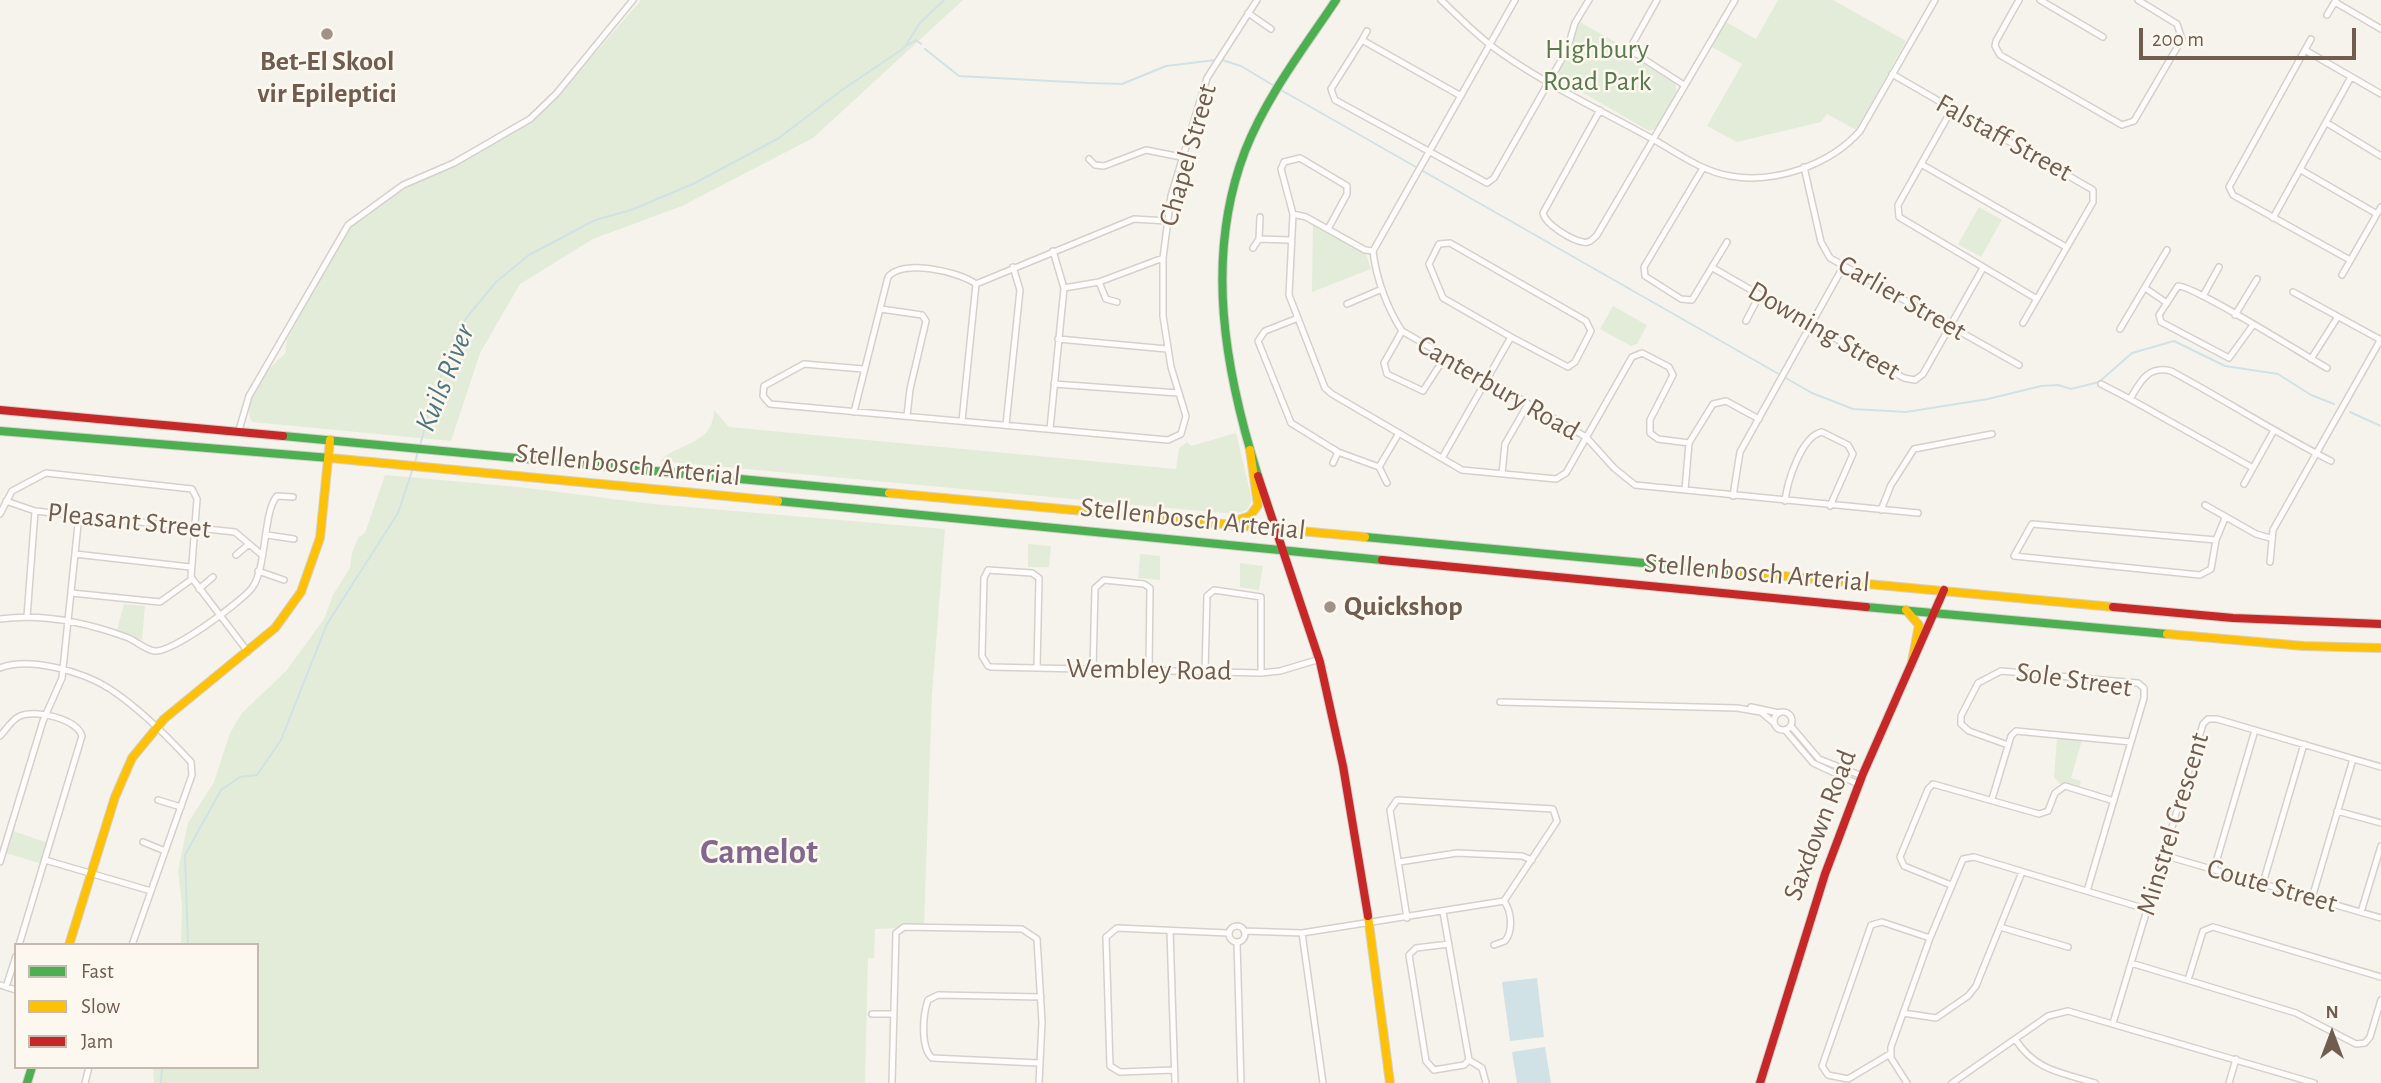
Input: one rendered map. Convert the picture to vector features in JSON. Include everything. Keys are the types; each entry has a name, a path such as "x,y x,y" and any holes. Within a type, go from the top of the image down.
{"main road":[{"path":"1230,522 1250,516 1258,505 1250,450 1225,341 1220,260 1236,176 1255,130 1276,92 1336,0"},
{"name":"Stellenbosch Arterial","path":"0,410 239,430 444,453 1230,522 2246,619 2381,624"},
{"name":"Stellenbosch Arterial","path":"0,431 328,458 1935,613 2290,645 2381,648"},
{"path":"70,943 120,782 132,758 155,728 248,652 280,622 309,577 320,538 330,440"},
{"path":"1250,450 1320,659 1341,751 1362,861 1363,894 1390,1083"},
{"name":"Saxdown Road","path":"1760,1083 1807,924 1860,780 1944,590"},
{"path":"1906,610 1919,625 1912,662"}],"street":[{"path":"239,430 249,396 348,225 403,185 454,163 530,119 556,94 633,0"},
{"name":"Chapel Street","path":"863,369 804,364 763,388 763,396 770,404 854,412 1168,440 1181,434 1186,416 1167,349 1163,316 1163,258 1167,221 1181,157 1211,71 1257,0"},
{"path":"1441,0 1491,45 1549,81 1703,168 1722,175 1750,178 1804,167 1830,157 1851,141 1935,0"},
{"path":"1293,214 1306,217 1373,251 1515,0"},
{"path":"1367,31 1332,86 1332,95 1481,183 1490,182 1549,81 1589,0"},
{"path":"1657,0 1633,43 1633,52 1684,85"},
{"path":"1600,110 1543,213 1546,221 1583,242 1591,241 1597,235 1735,0"},
{"path":"2019,0 1996,41 1995,46 2000,55 2122,125 2134,121 2182,38 2177,24 2138,0"},
{"path":"2039,0 2103,37"},
{"path":"2327,15 2335,1 2381,29"},
{"path":"1248,13 1271,29"},
{"path":"2311,39 2230,187 2233,195 2350,260"},
{"path":"1362,40 1461,96"},
{"path":"2305,50 2381,94"},
{"name":"Falstaff Street","path":"1892,74 2091,187 2093,202 2023,323"},
{"path":"2273,218 2351,77"},
{"path":"1952,109 1898,205 1900,220 2037,299"},
{"path":"2327,123 2381,156"},
{"path":"1089,159 1095,165 1104,166 1150,150 1181,157"},
{"path":"1328,229 1347,194 1347,186 1300,158 1284,162 1281,169 1293,214 1289,240 1289,292 1327,390 1399,433 1466,471 1559,479 1566,473 1632,357 1642,353 1669,367 1673,377 1648,423 1650,433 1658,439 1689,443"},
{"path":"1921,164 2066,247"},
{"name":"Carlier Street","path":"1804,167 1824,250 1843,267 2020,365"},
{"path":"1703,168 1644,273 1647,280 1687,301 1696,296 1727,242"},
{"path":"2301,170 2377,214"},
{"path":"2342,275 2381,207"},
{"path":"1253,248 1259,239 1260,217"},
{"path":"976,284 1134,219 1167,221"},
{"path":"1259,239 1289,240"},
{"path":"1450,243 1586,321 1591,331 1575,362 1568,367 1511,337 1440,294 1429,264 1438,244 1450,243"},
{"path":"2120,330 2167,250"},
{"path":"1050,429 1064,288 1053,251"},
{"name":"Canterbury Road","path":"1373,251 1382,289 1402,331 1586,438 1614,468 1635,485 1918,513"},
{"path":"1064,288 1100,282 1163,258"},
{"path":"1006,425 1020,289 1013,267"},
{"path":"1733,495 1736,462 1843,267"},
{"path":"2203,296 2219,267"},
{"path":"854,412 888,277 901,268 960,274 976,284"},
{"name":"Downing Street","path":"1713,268 1904,378 1915,380 1923,374 1951,326"},
{"path":"1951,326 1983,268"},
{"path":"2235,315 2257,279"},
{"path":"1100,282 1108,301 1117,302"},
{"path":"962,421 976,284"},
{"path":"2253,325 2232,358 2226,358 2161,321 2159,315 2180,285 2203,296 2235,315 2253,325 2327,368"},
{"path":"2145,288 2167,303"},
{"path":"1347,304 1382,289"},
{"path":"2270,562 2270,538 2381,340 2293,292"},
{"path":"1746,321 1759,296"},
{"path":"881,309 922,315 926,321 910,389 907,416"},
{"path":"1298,318 1265,331 1259,338 1259,347 1288,419 1338,452 1379,467 1387,483"},
{"path":"2311,359 2337,318"},
{"path":"1402,331 1384,363 1387,374 1423,391 1445,357"},
{"path":"1442,458 1511,337"},
{"path":"1058,339 1167,349"},
{"path":"2130,399 2144,377 2155,370 2167,369 2259,421 2273,432 2331,461"},
{"path":"1054,384 1178,393"},
{"path":"2101,384 2253,468"},
{"path":"1685,490 1689,443 1713,404 1726,401 1759,419"},
{"path":"1502,474 1505,444 1528,404"},
{"path":"1785,501 1789,476 1811,437 1824,432 1847,445 1853,454 1830,506"},
{"path":"2244,484 2273,432"},
{"path":"1379,467 1399,433"},
{"path":"1881,510 1891,485 1914,449 1992,434"},
{"path":"1333,463 1338,452"},
{"path":"0,514 15,490 49,473 189,488 196,494 190,567 192,579 248,652"},
{"path":"0,620 27,617 68,621 130,638 156,651 172,648 250,589 258,571 274,499 282,495 293,497"},
{"name":"Pleasant Street","path":"6,501 35,511 235,532 262,555"},
{"path":"2205,505 2225,518 2270,538"},
{"path":"27,617 35,511"},
{"path":"0,862 62,671 79,515"},
{"path":"2216,540 2032,524 2014,556 2172,573 2208,573 2214,562 2216,540 2225,518"},
{"path":"267,535 294,539"},
{"name":"Pleasant Street","path":"236,555 249,544"},
{"path":"75,554 190,567"},
{"name":"Wembley Road","path":"1037,668 1039,580 1034,574 992,569 985,574 982,656 988,666 1037,668 1261,673 1280,671 1320,659"},
{"path":"258,571 284,580"},
{"name":"Pleasant Street","path":"199,589 213,577"},
{"path":"71,593 160,602 192,579"},
{"path":"1093,669 1095,588 1104,580 1144,583 1150,587 1149,670"},
{"path":"1205,672 1207,598 1214,590 1257,594 1262,599 1261,673"},
{"path":"0,668 29,663 108,687 192,764 181,807 133,943"},
{"name":"Sole Street","path":"2008,745 1965,729 1960,720 1978,683 1994,673 2007,671 2138,683 2145,694 2087,891"},
{"path":"1500,702 1764,708 1790,715 1788,728"},
{"path":"1737,708 1760,712 1778,729 1788,728"},
{"path":"1774,723 1780,713"},
{"path":"0,736 20,716 47,716 78,727 82,736 20,943"},
{"name":"Minstrel Crescent","path":"2113,1023 2203,724 2208,719 2217,719 2381,767"},
{"path":"1788,728 1819,759 1860,780"},
{"path":"2214,869 2255,730"},
{"path":"1992,799 2011,736 2020,731 2131,742"},
{"path":"2263,883 2304,744"},
{"path":"2312,898 2353,759"},
{"path":"1951,886 1905,866 1900,861 1901,849 1928,789 1937,783 2039,814 2048,811 2055,793 2065,786 2114,801"},
{"path":"158,800 181,807"},
{"path":"1174,1070 1120,1072 1110,1066 1106,940 1109,931 1118,928 1228,933 1237,926 1244,931 1302,933 1407,918 1504,901 1557,821 1557,814 1550,807 1401,800 1393,802 1390,810 1407,918"},
{"path":"2337,811 2381,823"},
{"path":"143,842 165,850"},
{"path":"2361,912 2381,846"},
{"path":"1399,862 1458,853 1522,856 1532,860"},
{"name":"Coute Street","path":"2163,855 2381,918"},
{"path":"1930,938 1882,922 1871,925 1822,1066 1828,1075 1848,1079 1890,1054 1930,938 1966,857 2146,909"},
{"path":"45,860 151,891"},
{"path":"1903,1013 1936,1018 1971,994 2022,872"},
{"path":"1494,945 1505,941 1510,933 1509,910 1504,901"},
{"path":"1443,912 1469,1060 1482,1068 1486,1083"},
{"path":"2000,927 2068,947"},
{"path":"2188,980 2203,931 2213,927 2381,978"},
{"path":"892,1083 896,933 904,928 1027,930 1037,939 1041,997 1039,1083"},
{"path":"1170,931 1175,1083"},
{"path":"1237,942 1244,937 1244,931"},
{"path":"1228,933 1230,939 1237,942"},
{"path":"1302,933 1322,1083"},
{"path":"1237,942 1241,1083"},
{"path":"1449,944 1416,948 1409,955 1426,1061 1434,1070 1464,1065 1469,1060"},
{"path":"3,986 14,961"},
{"path":"2131,963 2303,1016 2361,1044 2370,1037 2380,1005"},
{"path":"1038,1063 932,1058 925,1046 926,1007 928,1000 938,995 1041,997"},
{"path":"1952,1083 2061,1011 2078,1012 2314,1083"},
{"path":"872,1014 893,1014"},
{"path":"2015,1039 2039,1066 2095,1083"},
{"path":"1890,1054 1906,1083"},
{"path":"2229,1083 2236,1059"}],"green space":[{"path":"641,0 963,0 813,138 682,206 593,239 520,284 480,353 451,441 252,422 249,414 253,394 264,375 285,354 287,339 350,227 410,184 530,120 559,95"},
{"path":"1778,0 1833,0 1906,41 1856,130 1827,114 1821,122 1737,142 1707,126 1742,64 1712,47 1726,22 1756,39"},
{"name":"Highbury Road Park","path":"1580,22 1628,49 1634,58 1675,83 1677,94 1657,128 1649,131 1556,77"},
{"path":"1979,207 2002,220 1981,257 1958,244"},
{"path":"1313,223 1366,254 1371,269 1312,292"},
{"path":"1613,306 1647,325 1637,344 1631,346 1600,329"},
{"path":"714,410 729,427 1176,469 1179,448 1187,442 1191,446 1236,433 1252,500 1247,510 1234,514 660,461 701,437 712,422"},
{"path":"385,475 519,487 653,504 945,529 932,695 924,927 875,929 874,958 868,958 865,1083 154,1083 153,1069 259,1069 259,943 181,943 182,906 178,870 188,823 214,782 230,733 242,713 286,671 324,619 333,595 350,568 352,552 359,537 365,533"},
{"path":"1028,544 1051,546 1049,567 1028,567"},
{"path":"1140,554 1160,556 1160,580 1138,578"},
{"path":"1240,563 1263,566 1259,590 1240,587"},
{"path":"124,604 145,606 142,640 117,630"},
{"path":"2057,738 2082,740 2071,778 2081,781 2079,787 2060,784 2054,777"},
{"path":"13,831 48,843 42,864 6,853"}],"shaded area":[{"path":"1537,978 1544,1037 1510,1041 1502,982"},
{"path":"1545,1047 1551,1083 1517,1083 1512,1052"}],"waterway":[{"name":"Kuils River","path":"420,446 432,400 454,342 467,317 496,282 529,255 595,220 631,210 693,184 779,138 842,90 904,48 920,23 944,0"},
{"path":"908,45 916,40 921,44"},
{"path":"925,49 959,76 1088,83 1122,84 1166,66 1216,60"},
{"path":"1222,60 1241,66 1276,87"},
{"path":"1281,90 1812,393 1853,409 1906,412 1988,399 2041,386 2058,385 2071,389 2099,382 2132,353 2174,341 2225,366 2278,374 2311,395 2334,404"},
{"path":"2350,412 2381,426"},
{"name":"Kuils River","path":"415,463 418,451"},
{"name":"Kuils River","path":"188,943 185,855 221,790 240,777 257,775 281,740 327,624 398,513 413,468"},
{"name":"Kuils River","path":"161,1083 162,1069"}],"traffic: fast":[{"path":"1258,476 1236,396 1229,355 1222,273 1225,232 1232,191 1254,131 1286,73 1336,0"},
{"path":"0,431 330,458"},
{"path":"283,436 889,493"},
{"path":"778,501 1382,560"},
{"path":"1365,537 1740,572"},
{"path":"1866,607 2167,634"},
{"path":"27,1083 31,1069"}],"traffic: slow":[{"path":"70,943 115,797 132,758 164,719 275,628 301,592 320,538 330,440"},
{"path":"1235,521 1250,516 1258,505 1250,450"},
{"path":"330,458 778,501"},
{"path":"889,493 1365,537"},
{"path":"1740,572 2113,607"},
{"path":"1906,610 1919,625 1912,662"},
{"path":"2167,634 2304,646 2381,648"},
{"path":"1368,916 1390,1083"}],"traffic: jam":[{"path":"0,410 283,436"},
{"path":"1258,476 1320,662 1343,766 1368,916"},
{"path":"1382,560 1866,607"},
{"path":"1760,1083 1825,874 1862,776 1944,590"},
{"path":"2113,607 2233,618 2381,624"}],"place":[{"name":"Bet-El Skool vir Epileptici","path":"327,34"},
{"name":"Quickshop","path":"1330,607"}],"district":[{"name":"Camelot","path":"759,852"}]}
